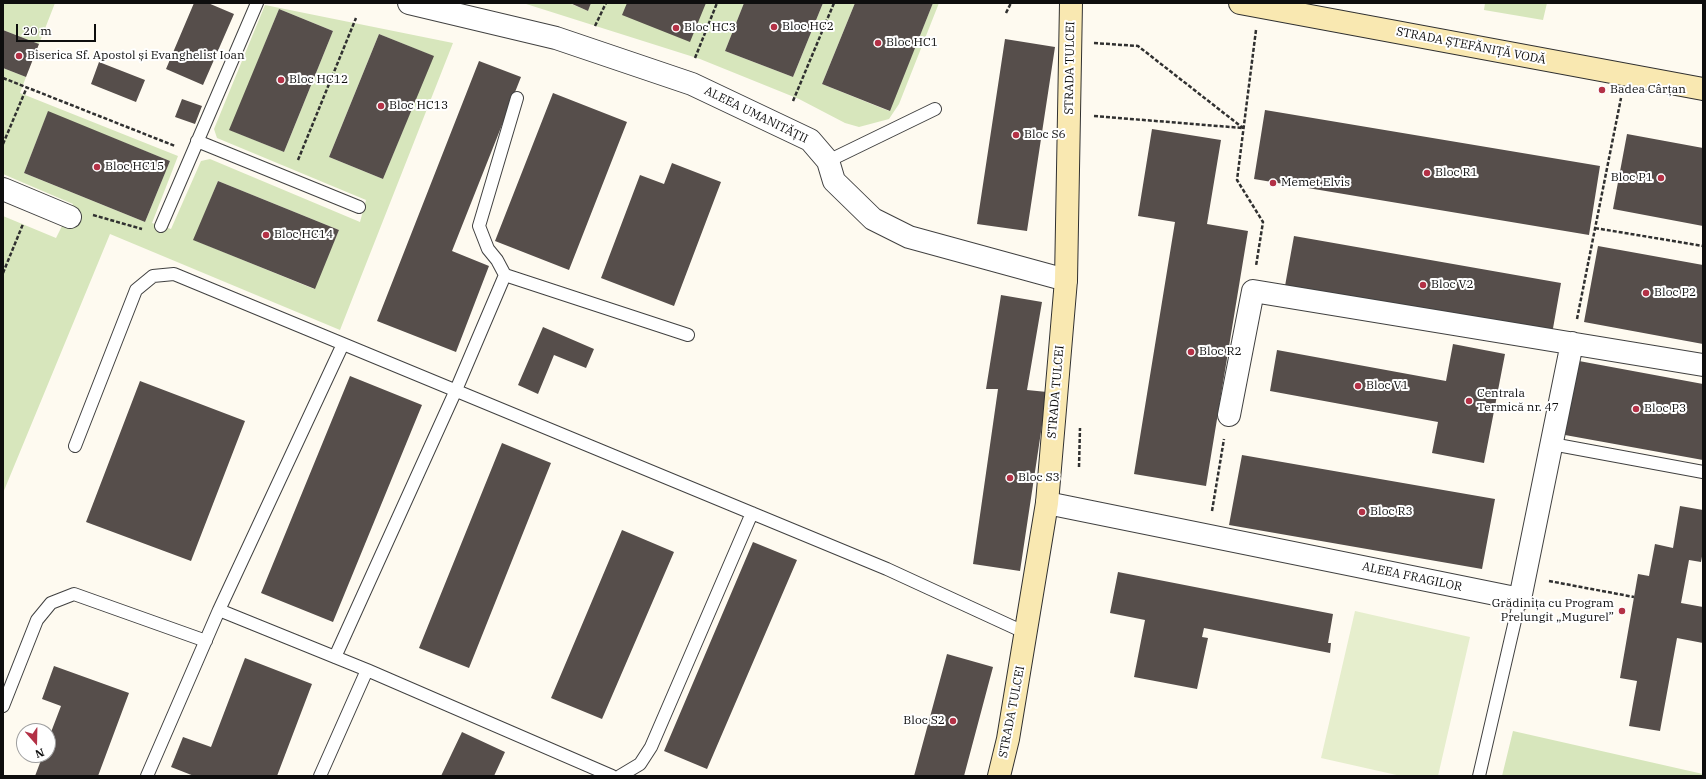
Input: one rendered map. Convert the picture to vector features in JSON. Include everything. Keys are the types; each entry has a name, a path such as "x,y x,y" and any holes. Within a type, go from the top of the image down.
{"street":[{"name":"ALEEA UMANITĂȚII","path":"410,3 556,38 692,84 810,140 828,160 834,181 873,219 909,237 1066,280"},
{"name":"STRADA TULCEI","path":"999,776 1008,739 1047,503 1066,280 1072,3"},
{"name":"STRADA ȘTEFĂNIȚĂ VODĂ","path":"1240,3 1703,89"},
{"path":"3,189 70,217"},
{"path":"1229,415 1253,291 1703,365"},
{"path":"1520,599 1572,343"},
{"name":"ALEEA FRAGILOR","path":"1047,503 1520,599"}],"lane":[{"path":"161,226 257,3"},
{"path":"517,98 479,226 488,249 497,260 505,275 688,335"},
{"path":"828,160 935,109"},
{"path":"197,141 359,207"},
{"path":"75,446 136,290 153,276 174,274 887,569 1026,632"},
{"path":"335,657 456,390 505,275"},
{"path":"147,776 219,610 343,344"},
{"path":"1552,444 1703,472"},
{"path":"620,776 640,764 652,747 752,513"},
{"path":"3,706 37,620 51,603 74,594 206,641"},
{"path":"1479,776 1520,599"},
{"path":"219,610 366,670 612,776"},
{"path":"320,776 366,670"}],"path":[{"path":"594,30 606,3"},
{"path":"694,62 717,3"},
{"path":"793,101 834,3"},
{"path":"1006,13 1011,3"},
{"path":"290,179 356,18"},
{"path":"1253,291 1263,222 1237,180 1257,28"},
{"path":"1092,43 1138,46 1244,128"},
{"path":"3,78 192,153"},
{"path":"3,144 27,87"},
{"path":"1572,343 1619,107"},
{"path":"1093,116 1244,128"},
{"path":"3,273 34,202"},
{"path":"70,217 83,212 152,231 161,226"},
{"path":"1595,228 1703,246"},
{"path":"1207,536 1229,415"},
{"path":"1525,576 1634,597"}],"green space":[{"path":"3,3 55,3 39,44 3,30"},
{"path":"523,3 569,3 588,11 591,3 744,3 725,51 793,77 823,3 855,3 822,84 889,111 933,3 939,3 899,104 889,119 859,127 845,123 799,99 700,59"},
{"path":"1485,3 1547,3 1543,20 1484,10"},
{"path":"265,5 453,43 340,330 110,234 3,493 3,216 56,238 73,204 3,174 3,68 26,77 20,93 178,156 152,223 171,229 201,161 210,159 360,222 366,200 217,138 214,129","holes":["279,9 333,31 284,152 230,130","379,34 433,56 383,179 329,157","48,112 170,161 145,222 24,173","218,181 339,230 314,289 194,240"]},
{"path":"1355,611 1470,637 1438,776 1401,776 1321,758"},
{"path":"1513,731 1703,774 1703,776 1502,776"}],"building":[{"path":"194,3 208,3 234,14 203,85 166,69"},
{"path":"570,3 591,3 588,11"},
{"name":"Bloc HC3","path":"627,3 706,3 690,42 622,15"},
{"name":"Bloc HC2","path":"744,3 823,3 793,77 725,51"},
{"name":"Bloc HC1","path":"855,3 933,3 890,111 822,84"},
{"name":"Bloc HC12","path":"279,9 333,31 284,152 229,130"},
{"name":"Biserica Sf. Apostol și Evanghelist Ioan","path":"3,30 39,44 26,77 3,68"},
{"name":"Bloc HC13","path":"379,34 434,56 383,179 329,157"},
{"name":"Bloc S6","path":"1005,39 1055,47 1027,231 977,224"},
{"path":"479,61 521,77 452,251 489,266 456,352 377,321"},
{"path":"99,62 145,80 136,102 91,84"},
{"path":"553,93 627,122 569,270 495,241"},
{"path":"182,99 202,106 195,124 175,117"},
{"name":"Bloc R1","path":"1265,110 1600,166 1589,235 1254,179"},
{"name":"Bloc HC15","path":"48,111 170,161 145,222 24,173"},
{"name":"Bloc R2","path":"1152,129 1221,140 1207,224 1248,231 1206,486 1134,474 1175,222 1138,216"},
{"name":"Bloc P1","path":"1627,134 1703,148 1703,226 1613,209"},
{"path":"672,163 721,182 674,306 601,278 640,175 664,184"},
{"name":"Bloc HC14","path":"218,181 339,230 315,289 193,240"},
{"name":"Bloc V2","path":"1294,236 1561,283 1552,334 1285,286"},
{"name":"Bloc P2","path":"1598,246 1703,265 1703,344 1584,322"},
{"name":"Bloc S3","path":"1001,295 1042,302 1027,390 1047,392 1020,571 973,564 998,389 986,389"},
{"path":"543,327 594,349 586,368 554,355 538,394 518,385"},
{"path":"1453,344 1505,354 1484,463 1432,453 1438,422 1270,391 1277,350 1446,381"},
{"name":"Bloc P3","path":"1579,361 1703,384 1703,460 1565,435"},
{"path":"350,376 422,405 333,622 261,593"},
{"path":"140,381 245,421 191,561 86,522"},
{"path":"502,443 551,463 469,668 419,648"},
{"name":"Bloc R3","path":"1242,455 1495,499 1482,569 1229,525"},
{"path":"1680,506 1703,510 1703,551 1701,562 1689,560 1681,603 1703,607 1703,643 1677,638 1660,731 1629,726 1637,681 1620,678 1638,574 1649,576 1655,544 1673,548"},
{"path":"622,530 674,552 602,719 551,698"},
{"path":"753,542 797,560 707,769 664,751"},
{"path":"1118,572 1333,614 1328,643 1331,643 1330,653 1204,628 1202,637 1208,638 1197,689 1134,677 1145,620 1110,613"},
{"name":"Bloc S2","path":"947,654 993,667 964,776 914,776"},
{"path":"245,658 312,684 277,776 194,776 171,767 183,737 211,747"},
{"path":"54,666 129,693 98,776 35,776 40,763 56,763 56,723 54,723 61,706 42,699"},
{"path":"462,732 505,752 494,776 441,776"}],"place":[{"name":"Bloc HC2","path":"774,27"},
{"name":"Bloc HC3","path":"676,28"},
{"name":"Bloc HC1","path":"878,43"},
{"name":"Biserica Sf. Apostol și Evanghelist Ioan","path":"19,56"},
{"name":"Bloc HC12","path":"281,80"},
{"name":"Badea Cârțan","path":"1602,90"},
{"name":"Bloc HC13","path":"381,106"},
{"name":"Bloc S6","path":"1016,135"},
{"name":"Bloc HC15","path":"97,167"},
{"name":"Bloc R1","path":"1427,173"},
{"name":"Bloc P1","path":"1661,178"},
{"name":"Memet Elvis","path":"1273,183"},
{"name":"Bloc HC14","path":"266,235"},
{"name":"Bloc V2","path":"1423,285"},
{"name":"Bloc P2","path":"1646,293"},
{"name":"Bloc R2","path":"1191,352"},
{"name":"Bloc V1","path":"1358,386"},
{"name":"Centrala Termică nr. 47","path":"1469,401"},
{"name":"Bloc P3","path":"1636,409"},
{"name":"Bloc S3","path":"1010,478"},
{"name":"Bloc R3","path":"1362,512"},
{"name":"Grădinița cu Program Prelungit „Mugurel”","path":"1622,611"},
{"name":"Bloc S2","path":"953,721"}]}
